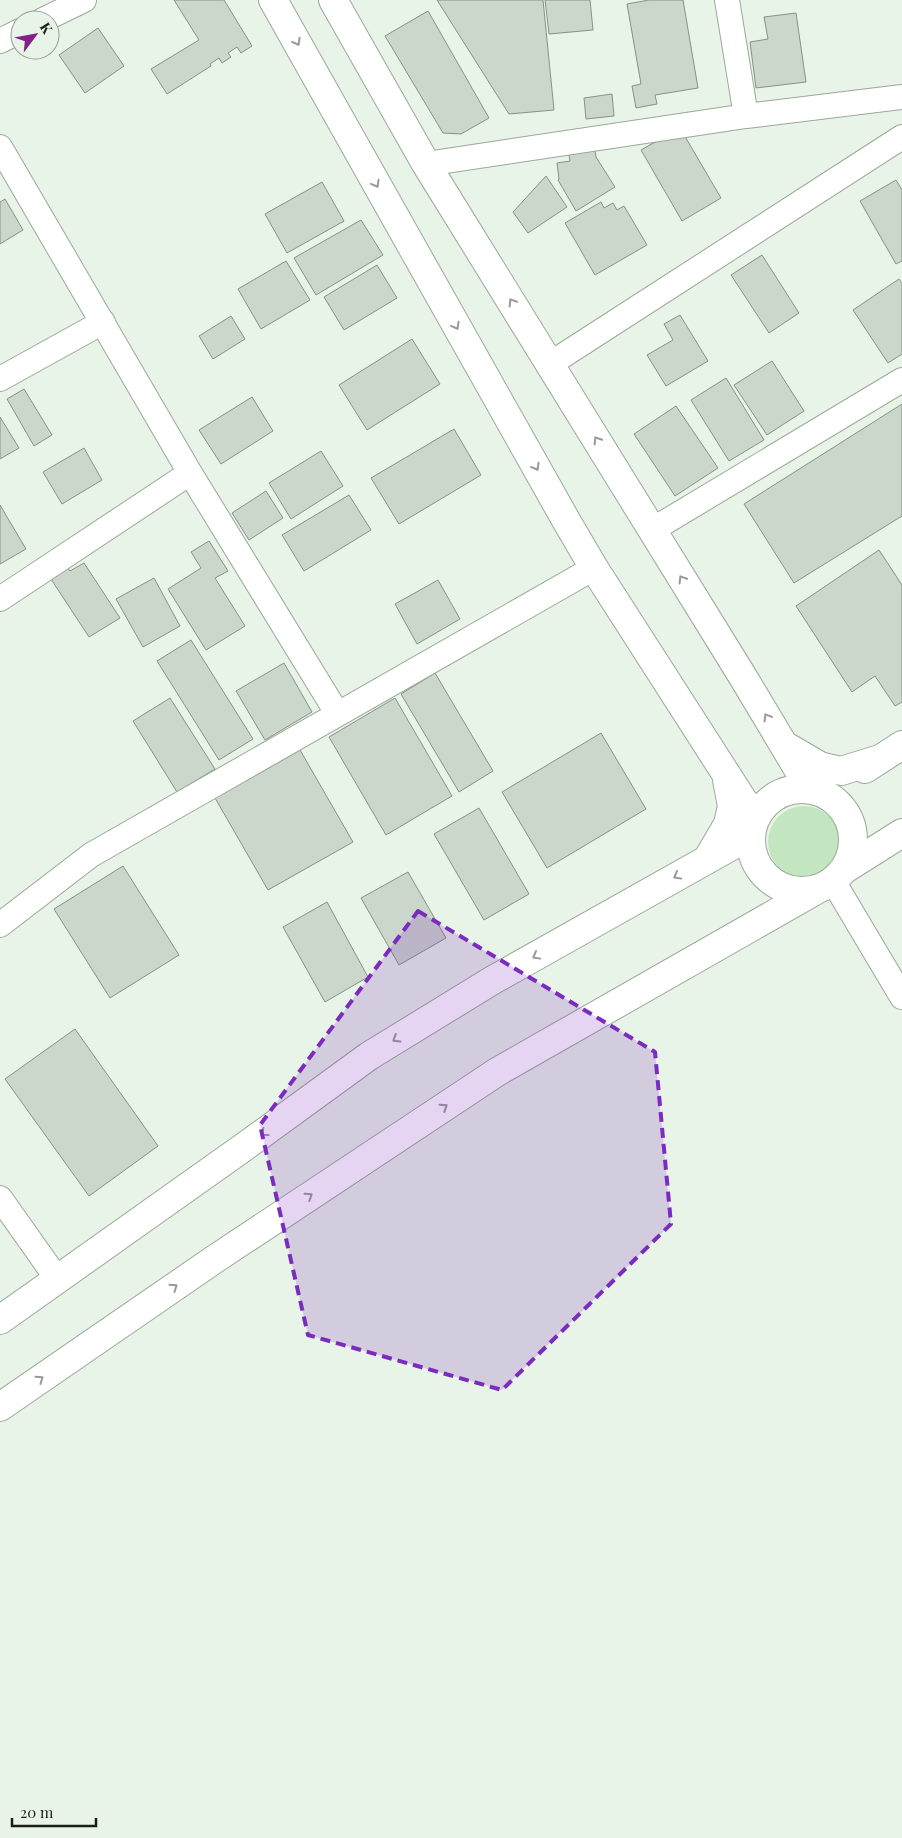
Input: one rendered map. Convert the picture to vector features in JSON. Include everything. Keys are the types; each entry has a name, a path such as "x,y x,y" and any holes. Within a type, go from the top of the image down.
{"main road":[{"path":"273,0 594,568 726,774 753,827"},
{"path":"333,0 426,164 783,744 818,792 839,805 849,819 853,836 851,853 832,880 801,892 784,888 770,880 759,868 752,852 753,827 764,805 777,795 793,789 818,792 891,752"},
{"path":"783,744 820,766 841,770 891,752"},
{"path":"707,860 728,824 732,806 726,774"},
{"path":"0,1320 369,1056 493,980 707,860 753,827"},
{"path":"0,1407 214,1259 497,1072 832,880 902,833"}],"street":[{"path":"60,12 84,0"},
{"path":"727,0 746,116"},
{"path":"426,164 746,116 902,97"},
{"path":"550,364 902,136"},
{"path":"0,147 190,473 337,713"},
{"path":"0,379 103,322"},
{"path":"652,530 902,380"},
{"path":"0,599 190,473"},
{"path":"0,925 91,855 594,568"},
{"path":"832,880 902,997"},
{"path":"0,1198 58,1280"}],"highlighted area":[{"path":"418,911 655,1052 671,1224 502,1390 308,1335 260,1125"}],"green space":[{"path":"804,806 818,809 830,816 837,828 840,842 837,856 830,868 818,875 804,878 790,875 778,868 771,856 768,842 771,828 778,816 790,809"}],"building":[{"path":"174,0 224,0 252,46 241,53 237,47 228,53 231,57 222,63 219,58 210,64 211,66 167,94 151,69 199,40"},
{"path":"437,0 543,0 554,110 509,114"},
{"path":"545,0 590,0 593,30 549,34"},
{"path":"649,0 683,0 698,88 655,95 657,104 636,108 632,86 641,84 627,4"},
{"path":"428,11 489,118 461,134 443,133 385,36"},
{"path":"796,13 806,82 756,88 750,42 768,39 764,17"},
{"path":"98,28 124,66 85,93 60,54"},
{"path":"612,94 614,116 586,119 584,98"},
{"path":"680,128 721,198 682,221 641,150"},
{"path":"594,145 596,157 615,187 576,211 558,180 557,163 570,161 568,149"},
{"path":"546,176 567,207 528,233 513,212"},
{"path":"896,180 902,190 902,261 896,264 860,201"},
{"path":"322,182 344,221 287,253 265,214"},
{"path":"5,199 23,230 0,244 0,202"},
{"path":"601,202 604,208 613,203 617,210 624,206 647,245 595,275 565,223"},
{"path":"361,220 383,255 316,295 294,258"},
{"path":"762,255 799,313 769,333 731,275"},
{"path":"286,261 310,300 261,329 238,289"},
{"path":"377,265 397,298 344,330 324,297"},
{"path":"899,279 902,283 902,354 888,363 853,310"},
{"path":"680,315 708,361 666,386 647,355 673,340 664,324"},
{"path":"231,316 245,339 213,359 199,336"},
{"path":"412,339 440,384 367,430 339,385"},
{"path":"772,361 804,411 767,435 734,385"},
{"path":"726,378 764,440 729,461 691,400"},
{"path":"24,389 52,435 34,446 7,399"},
{"path":"252,397 273,431 221,464 199,430"},
{"path":"902,404 902,516 794,583 744,504"},
{"path":"676,406 718,468 675,496 634,434"},
{"path":"0,417 19,448 0,459"},
{"path":"454,429 481,475 399,524 371,478"},
{"path":"84,448 102,480 62,504 43,472"},
{"path":"321,451 343,486 291,519 269,483"},
{"path":"266,491 283,518 249,540 232,513"},
{"path":"349,495 371,530 304,571 282,535"},
{"path":"0,505 26,549 0,564"},
{"path":"209,541 228,571 215,578 245,626 206,650 168,589 201,568 191,552"},
{"path":"879,550 902,585 902,702 895,706 875,676 852,692 796,606"},
{"path":"64,562 70,571 84,563 120,618 89,637 47,573"},
{"path":"154,578 180,626 143,647 116,599"},
{"path":"438,580 460,619 417,644 395,604"},
{"path":"191,640 253,739 219,760 157,661"},
{"path":"284,663 312,712 265,740 236,691"},
{"path":"435,673 493,771 459,792 401,694"},
{"path":"170,698 215,769 177,792 133,721"},
{"path":"395,698 452,796 386,835 329,737"},
{"path":"601,733 646,809 547,868 502,792"},
{"path":"300,750 353,842 268,890 215,798"},
{"path":"479,808 529,894 484,920 434,834"},
{"path":"123,866 179,955 110,998 54,909"},
{"path":"408,872 446,938 399,965 361,898"},
{"path":"327,902 368,977 325,1002 283,927"},
{"path":"75,1029 158,1146 89,1196 5,1079"}]}
